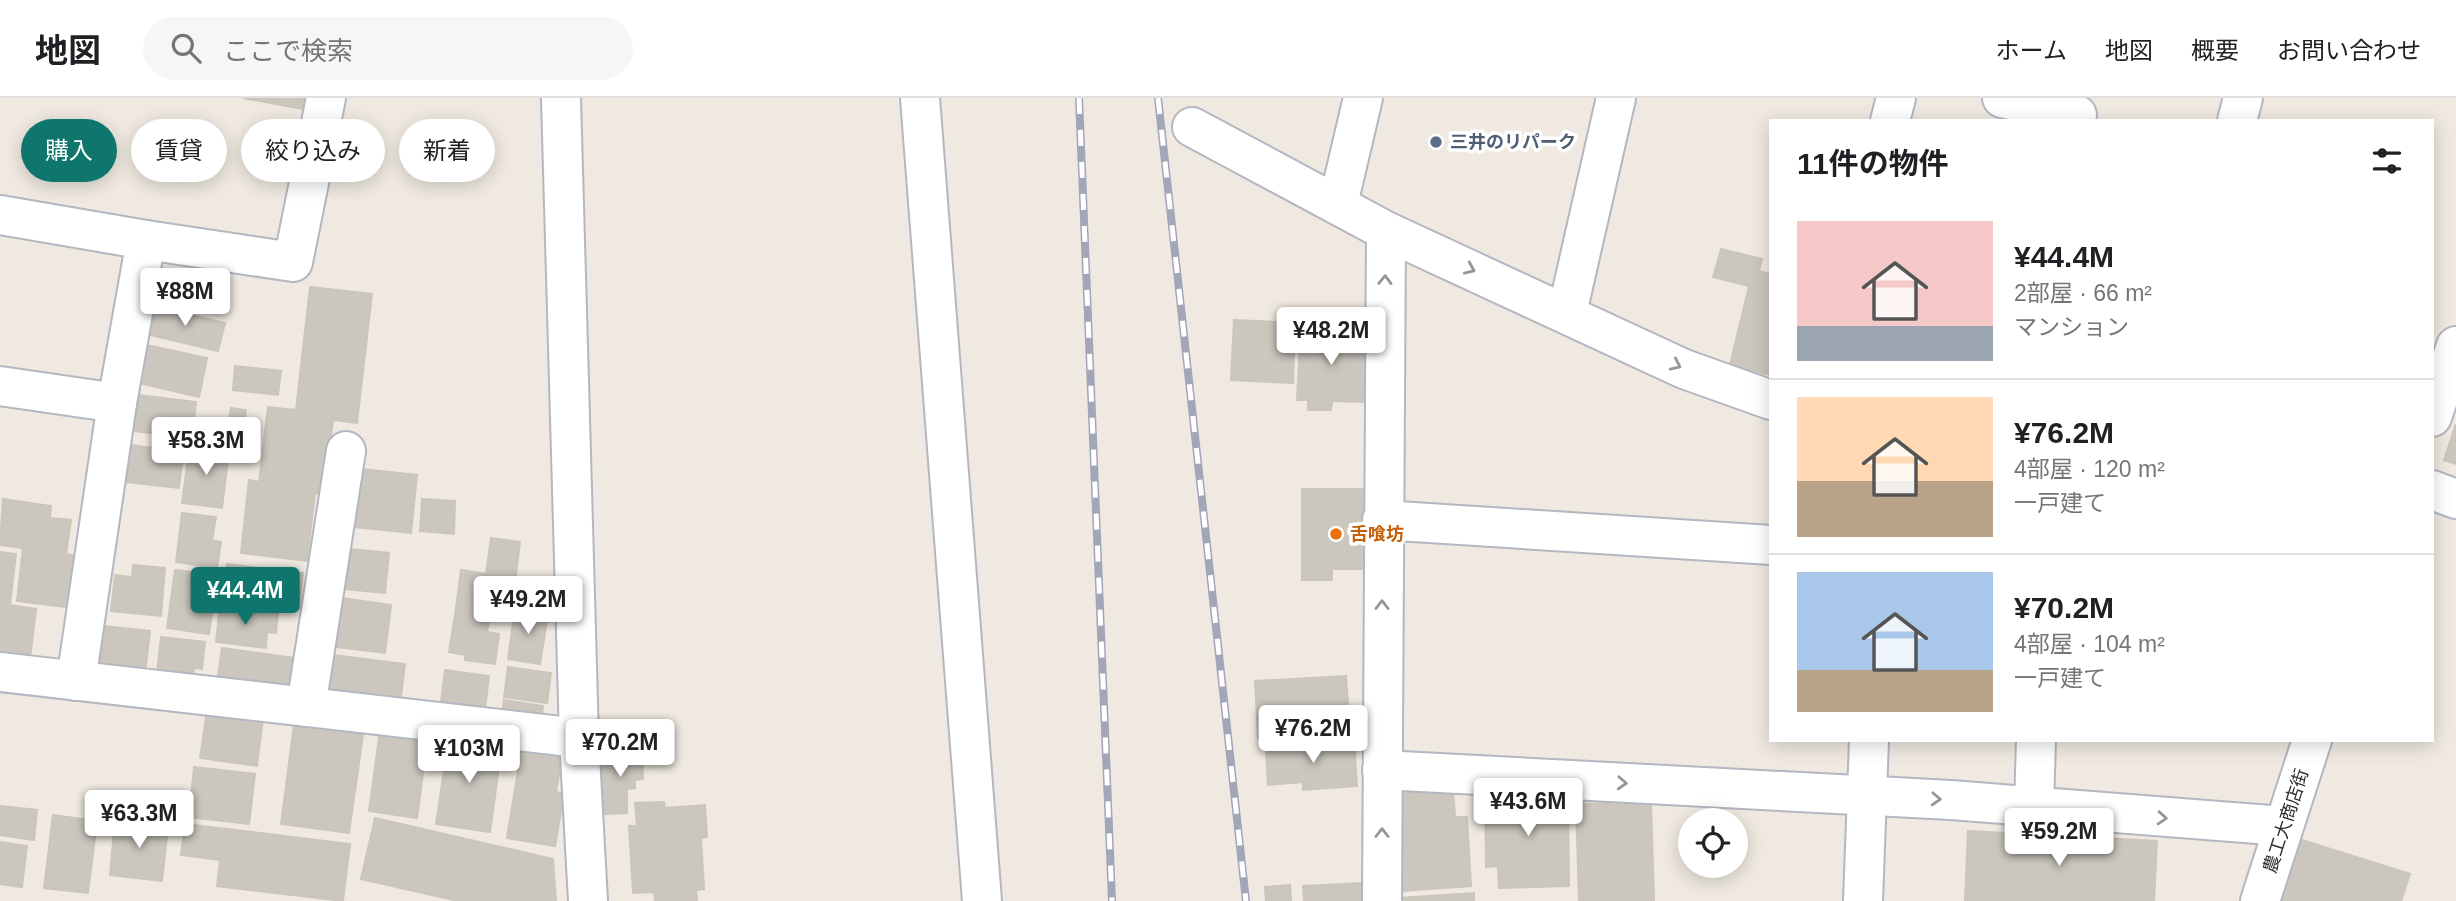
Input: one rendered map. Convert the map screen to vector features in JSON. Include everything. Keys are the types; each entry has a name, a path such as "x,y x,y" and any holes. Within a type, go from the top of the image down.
{"street":[{"path":"0,215 293,262 326,98"},
{"path":"561,98 579,738 588,901"},
{"path":"920,98 982,901"},
{"path":"1338,204 1363,98"},
{"path":"1567,313 1616,98"},
{"path":"1891,119 1896,98"},
{"path":"2002,98 2077,115 2076,119"},
{"path":"2237,119 2243,98"},
{"path":"1192,127 1386,231 1684,369 1769,399"},
{"path":"1382,901 1382,520 1386,231"},
{"path":"76,681 117,403 146,240"},
{"path":"2434,411 2456,346"},
{"path":"0,386 117,403"},
{"path":"306,707 346,451"},
{"path":"2434,491 2456,499"},
{"path":"1382,520 1769,545"},
{"path":"0,672 579,738"},
{"path":"1863,901 1869,742"},
{"path":"2034,807 2036,742"},
{"name":"農工大商店街","path":"2260,901 2311,742"},
{"path":"1382,770 1867,796 2283,826"}],"building":[{"path":"243,98 316,98 314,111"},
{"path":"1721,249 1762,259 1759,271 1769,274 1769,375 1730,365 1749,286 1713,277"},
{"path":"310,287 372,294 357,423 333,420 324,494 315,493 307,561 241,553 249,480 259,482 268,407 296,410"},
{"path":"152,306 225,323 218,351 146,334"},
{"path":"1234,320 1295,323 1293,383 1231,380"},
{"path":"1301,328 1366,331 1364,402 1332,401 1331,410 1308,410 1308,400 1297,400"},
{"path":"142,344 207,358 199,397 143,384 145,370 136,368"},
{"path":"235,366 281,371 278,395 233,390"},
{"path":"138,395 196,402 192,438 133,431"},
{"path":"231,408 246,410 243,434 227,431"},
{"path":"2456,424 2456,464 2444,460"},
{"path":"153,440 184,444 179,488 127,482 131,445 152,448"},
{"path":"190,445 229,451 222,508 182,503"},
{"path":"361,469 417,475 411,533 355,527"},
{"path":"1302,489 1365,489 1365,569 1332,569 1332,580 1302,580"},
{"path":"3,499 51,506 50,518 71,520 66,554 79,556 73,608 17,601 23,548 0,545"},
{"path":"422,499 455,501 454,534 420,531"},
{"path":"182,513 216,517 212,540 221,542 217,568 176,562"},
{"path":"491,538 520,542 514,591 493,588 490,614 456,609 461,570 486,574"},
{"path":"350,549 389,553 385,593 346,589"},
{"path":"0,552 16,554 10,605 36,609 29,667 0,663"},
{"path":"227,564 303,573 299,609 223,601"},
{"path":"133,565 165,568 161,616 111,611 115,575 132,577"},
{"path":"175,570 217,575 209,634 167,628"},
{"path":"342,598 391,605 385,653 335,647"},
{"path":"220,606 278,613 276,633 267,632 266,648 216,642"},
{"path":"456,609 490,614 487,632 499,634 495,664 465,660 465,655 449,652"},
{"path":"515,609 548,614 540,664 508,659"},
{"path":"103,626 150,631 144,682 97,677"},
{"path":"161,637 205,642 202,669 194,668 192,685 156,681"},
{"path":"222,648 295,658 289,700 216,690"},
{"path":"333,655 405,664 399,712 328,693"},
{"path":"508,667 551,673 547,703 504,697"},
{"path":"445,670 489,676 484,717 440,712"},
{"path":"1346,676 1350,733 1258,738 1255,681"},
{"path":"504,700 543,706 540,730 501,724"},
{"path":"207,711 263,718 257,766 200,758"},
{"path":"294,725 363,735 349,833 281,824"},
{"path":"380,730 428,736 417,818 369,811"},
{"path":"449,737 502,745 490,832 436,824"},
{"path":"1354,741 1357,786 1303,790 1303,782 1268,785 1266,748"},
{"path":"522,746 563,753 556,792 564,793 555,846 507,838"},
{"path":"642,751 643,779 635,780 635,788 627,789 627,813 604,814 602,753"},
{"path":"194,767 255,774 249,824 189,817"},
{"path":"1453,789 1455,817 1467,817 1471,886 1402,891 1397,793"},
{"path":"1568,792 1569,886 1499,888 1498,866 1486,867 1485,793"},
{"path":"664,802 665,808 705,805 707,837 701,838 704,889 696,890 697,901 655,901 654,892 633,893 629,826 637,826 635,803"},
{"path":"1651,802 1654,901 1579,901 1576,804"},
{"path":"0,806 37,810 34,840 0,835"},
{"path":"53,815 97,821 88,893 44,888"},
{"path":"375,818 553,859 556,901 458,901 361,879"},
{"path":"115,820 168,826 162,881 110,875"},
{"path":"185,824 350,844 343,901 217,886 220,860 181,855"},
{"path":"1968,831 2157,841 2154,901 1965,901"},
{"path":"2302,840 2410,874 2401,901 2283,901"},
{"path":"0,842 27,846 22,887 0,884"},
{"path":"1363,883 1364,901 1304,901 1303,886"},
{"path":"1290,885 1291,901 1266,901 1265,887"},
{"path":"1474,893 1474,901 1399,901 1399,898"}],"railway":[{"path":"1079,98 1112,901"},
{"path":"1158,98 1246,901"}],"place":[{"name":"三井のリパーク","path":"1436,142"},
{"name":"舌喰坊","path":"1336,534"}]}
